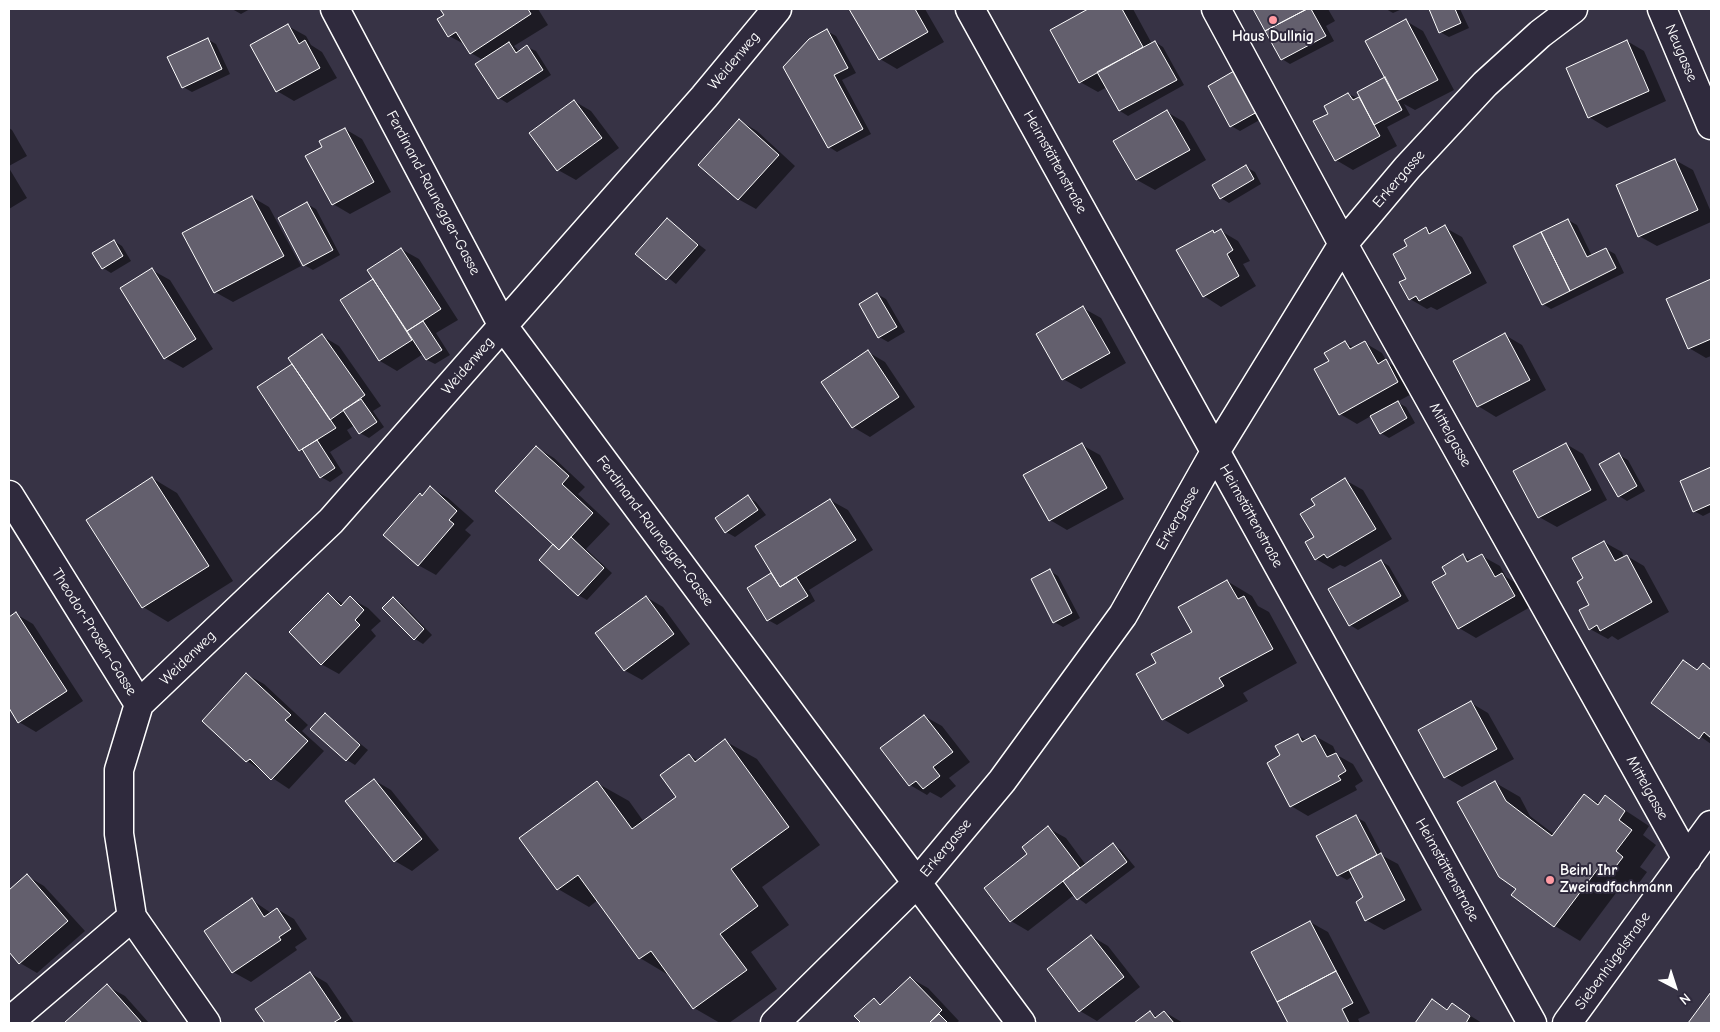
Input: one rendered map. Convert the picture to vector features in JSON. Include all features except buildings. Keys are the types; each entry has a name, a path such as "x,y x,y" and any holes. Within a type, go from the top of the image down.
{"street":[{"name":"Ferdinand-Raunegger-Gasse","path":"335,9 503,326 1021,1023"},
{"name":"Weidenweg","path":"139,704 331,521 704,97 777,9"},
{"name":"Heimstättenstraße","path":"970,9 1532,1023"},
{"name":"Mittelgasse","path":"1216,9 1343,244 1687,859"},
{"name":"Erkergasse","path":"776,1023 916,884 1002,781 1122,615 1216,452 1343,244 1407,168 1485,84 1540,34 1573,9"},
{"name":"Neugasse","path":"1662,9 1711,125"},
{"name":"Theodor-Prosen-Gasse","path":"9,495 139,704 119,770 119,834 132,917 206,1023"},
{"name":"Siebenhügelstraße","path":"1567,1023 1711,825"},
{"path":"9,1022 132,917"}],"place":[{"name":"Haus Dullnig","path":"1273,20"},
{"name":"Beinl Ihr Zweiradfachmann","path":"1550,880"}]}
